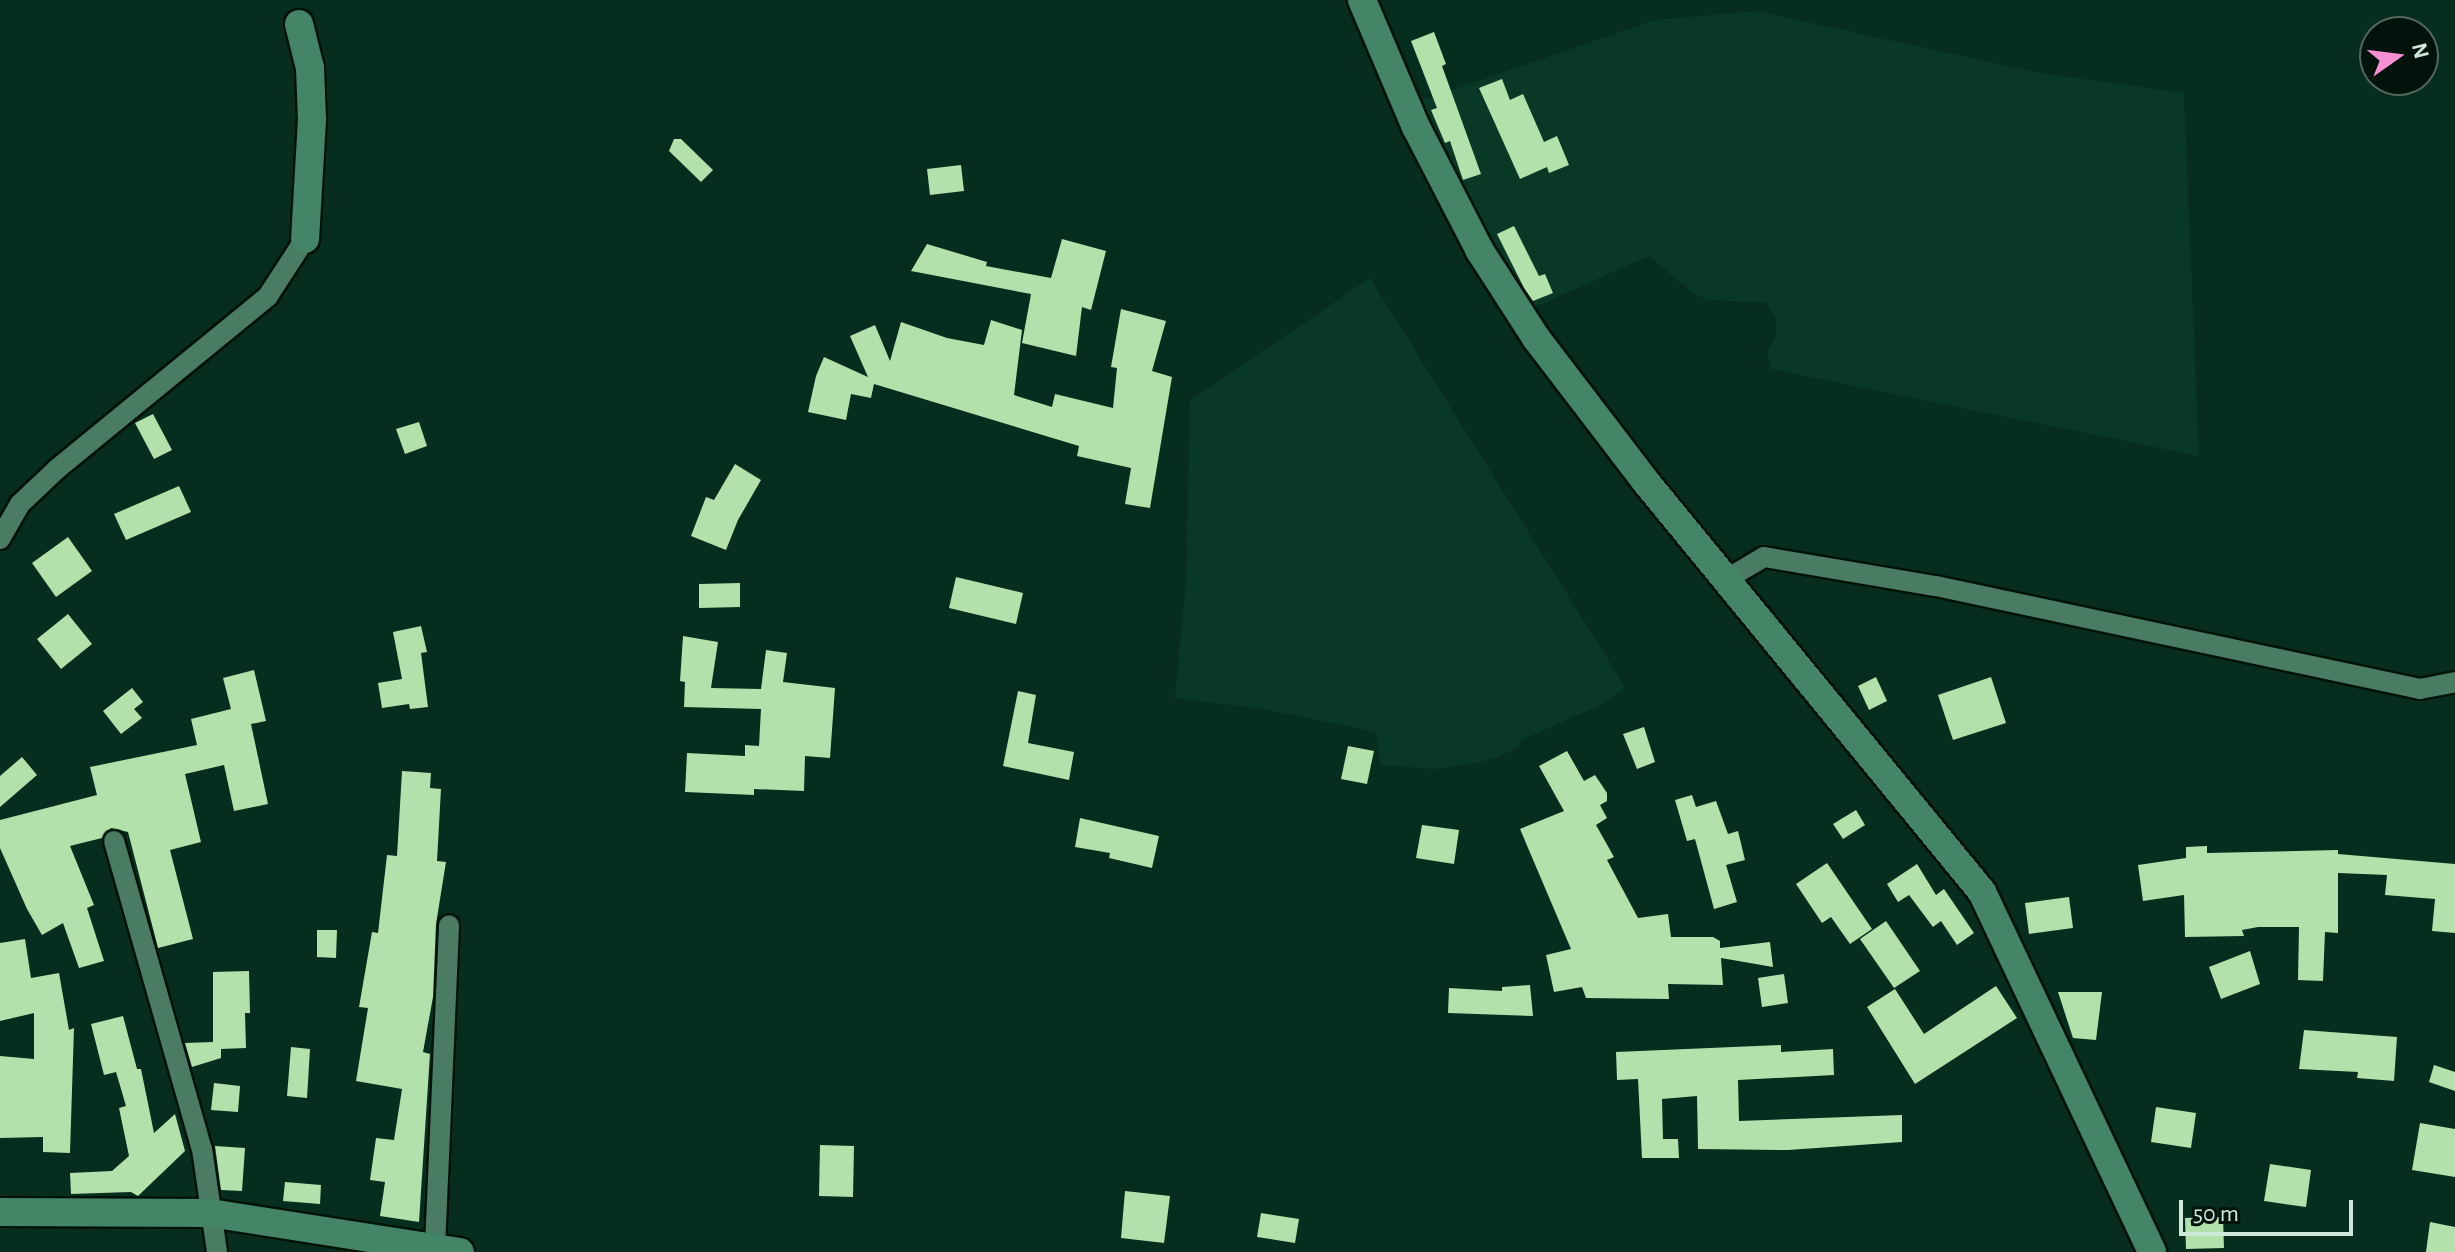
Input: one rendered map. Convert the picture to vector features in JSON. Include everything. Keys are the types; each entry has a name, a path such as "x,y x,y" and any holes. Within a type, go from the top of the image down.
{"main road":[{"path":"1362,0 1416,127 1480,251 1536,338 1725,580 1982,892 2152,1252"},
{"path":"299,24 310,68 312,119 305,239"},
{"path":"0,1212 210,1213 355,1243 448,1250"}],"street":[{"path":"0,539 20,504 57,469 268,296 305,239"},
{"path":"1725,580 1764,557 1936,586 2420,689 2455,682"},
{"path":"114,841 202,1149 217,1252"},
{"path":"448,1250 449,925"}],"shaded area":[{"path":"1756,11 2040,73 2184,93 2199,456 1771,369 1767,351 1775,339 1776,319 1767,303 1710,300 1694,294 1649,256 1528,310 1471,215 1420,101 1655,20"},
{"path":"1370,278 1625,687 1605,703 1519,741 1520,747 1477,763 1436,769 1380,765 1376,732 1264,709 1175,698 1186,581 1190,401"}],"building":[{"path":"1434,32 1446,64 1442,66 1481,174 1463,180 1450,141 1445,143 1431,110 1437,108 1411,41"},
{"path":"1502,79 1510,100 1523,94 1544,142 1557,136 1569,165 1549,173 1547,167 1520,179 1479,88"},
{"path":"674,139 681,139 713,170 701,182 669,151"},
{"path":"961,165 964,191 930,195 927,169"},
{"path":"1514,226 1539,276 1545,274 1553,293 1533,301 1524,288 1497,234"},
{"path":"1062,239 1106,251 1091,310 1082,307 1076,356 1022,343 1031,294 911,271 927,244 987,262 986,266 1051,278"},
{"path":"1121,309 1166,321 1152,371 1172,377 1150,508 1125,504 1131,468 1077,456 1079,446 874,384 871,398 851,394 846,420 808,412 824,357 868,377 850,336 875,325 890,361 901,322 947,338 984,345 991,320 1022,330 1014,395 1052,407 1055,394 1113,408 1117,368 1111,367"},
{"path":"153,414 172,450 154,459 135,423"},
{"path":"419,422 427,446 405,454 396,429"},
{"path":"735,464 761,480 738,520 726,550 691,536 706,497 714,500"},
{"path":"179,486 191,512 126,540 114,514"},
{"path":"68,537 92,571 56,597 32,563"},
{"path":"956,577 1023,593 1016,624 949,608"},
{"path":"740,583 740,607 699,608 699,584"},
{"path":"68,614 92,644 61,669 37,639"},
{"path":"421,626 427,652 421,653 428,707 410,709 409,704 382,708 378,683 402,679 393,632"},
{"path":"683,636 718,642 711,688 761,689 766,650 787,653 783,682 835,688 830,758 805,756 804,791 754,789 754,795 685,792 687,753 745,756 745,745 759,746 761,709 684,707 685,682 680,681"},
{"path":"254,670 266,721 251,724 268,804 234,811 224,765 185,774 201,842 170,850 193,939 158,948 128,832 111,828 102,838 70,846 94,905 87,908 104,961 79,968 63,923 42,935 27,909 0,848 0,820 97,795 90,767 197,745 191,719 231,709 223,678"},
{"path":"1876,677 1887,701 1869,710 1858,686"},
{"path":"1991,677 2006,723 1953,740 1938,695"},
{"path":"132,688 143,702 134,709 142,718 121,734 103,711"},
{"path":"1018,691 1036,695 1028,743 1074,752 1069,780 1003,766"},
{"path":"1644,727 1655,762 1637,769 1623,734"},
{"path":"1348,746 1374,751 1367,784 1341,779"},
{"path":"1567,751 1584,781 1595,775 1607,793 1607,801 1600,805 1607,818 1596,825 1614,857 1607,860 1638,918 1668,914 1671,937 1713,937 1720,941 1720,948 1770,942 1773,967 1721,958 1723,985 1668,984 1669,999 1586,998 1582,987 1554,992 1546,955 1571,949 1520,829 1564,811 1539,766"},
{"path":"22,757 37,775 0,807 0,776"},
{"path":"402,771 431,773 430,788 441,789 437,861 446,862 436,924 433,997 423,1052 430,1054 419,1222 380,1216 385,1182 370,1180 376,1138 394,1140 402,1089 356,1081 368,1008 359,1007 372,932 378,933 387,855 397,856"},
{"path":"1692,795 1696,807 1716,801 1728,834 1738,831 1745,860 1726,865 1737,902 1714,909 1695,839 1687,841 1675,800"},
{"path":"1856,810 1865,825 1843,839 1833,824"},
{"path":"1080,818 1159,836 1152,868 1109,858 1110,853 1075,847"},
{"path":"1422,825 1459,830 1454,864 1416,858"},
{"path":"2207,846 2207,853 2338,850 2338,854 2455,864 2455,933 2432,931 2435,899 2385,895 2387,875 2338,873 2338,933 2325,932 2323,981 2298,980 2299,927 2258,927 2242,930 2244,936 2185,937 2184,895 2143,901 2138,865 2186,858 2186,847"},
{"path":"1827,863 1872,929 1850,944 1831,917 1822,923 1796,884"},
{"path":"1917,864 1936,895 1944,889 1974,933 1957,945 1941,921 1933,927 1909,895 1898,902 1887,884"},
{"path":"2069,897 2073,928 2029,934 2025,903"},
{"path":"1886,921 1920,971 1894,988 1860,939"},
{"path":"317,930 337,930 336,958 317,957"},
{"path":"25,939 31,978 59,973 69,1030 74,1028 70,1153 43,1152 43,1137 0,1138 0,1056 34,1059 34,1013 0,1021 0,943"},
{"path":"2250,951 2260,984 2221,999 2209,967"},
{"path":"249,971 250,1013 245,1013 246,1048 221,1049 221,1058 192,1067 185,1043 213,1042 213,972"},
{"path":"1784,974 1788,1003 1762,1007 1758,978"},
{"path":"1530,985 1533,1016 1448,1013 1449,988 1502,991 1502,987"},
{"path":"1996,986 2017,1018 1915,1084 1867,1007 1895,989 1924,1034"},
{"path":"2058,992 2102,992 2096,1040 2073,1038"},
{"path":"123,1016 137,1069 141,1069 154,1133 175,1114 185,1151 138,1196 131,1192 71,1194 70,1173 112,1171 129,1156 119,1108 126,1106 116,1072 104,1075 91,1024"},
{"path":"2304,1030 2397,1037 2394,1081 2357,1078 2358,1072 2299,1069"},
{"path":"1781,1045 1781,1052 1833,1049 1834,1075 1738,1080 1739,1121 1902,1115 1902,1142 1788,1150 1698,1149 1697,1096 1662,1099 1663,1139 1678,1139 1679,1158 1642,1158 1638,1079 1617,1080 1616,1052"},
{"path":"291,1047 310,1049 307,1098 287,1096"},
{"path":"2434,1065 2455,1072 2455,1091 2429,1082"},
{"path":"214,1083 240,1086 238,1112 211,1110"},
{"path":"2156,1107 2196,1113 2191,1148 2151,1142"},
{"path":"2420,1123 2455,1129 2455,1177 2412,1170"},
{"path":"820,1145 854,1146 853,1197 819,1196"},
{"path":"215,1146 245,1148 242,1191 221,1190"},
{"path":"2270,1164 2311,1170 2306,1207 2264,1201"},
{"path":"285,1182 321,1185 320,1204 283,1201"},
{"path":"1125,1191 1170,1196 1164,1243 1121,1238"},
{"path":"1261,1213 1299,1219 1295,1243 1257,1237"},
{"path":"2223,1217 2224,1248 2186,1249 2185,1218"},
{"path":"2430,1222 2455,1227 2455,1252 2426,1252"}]}
